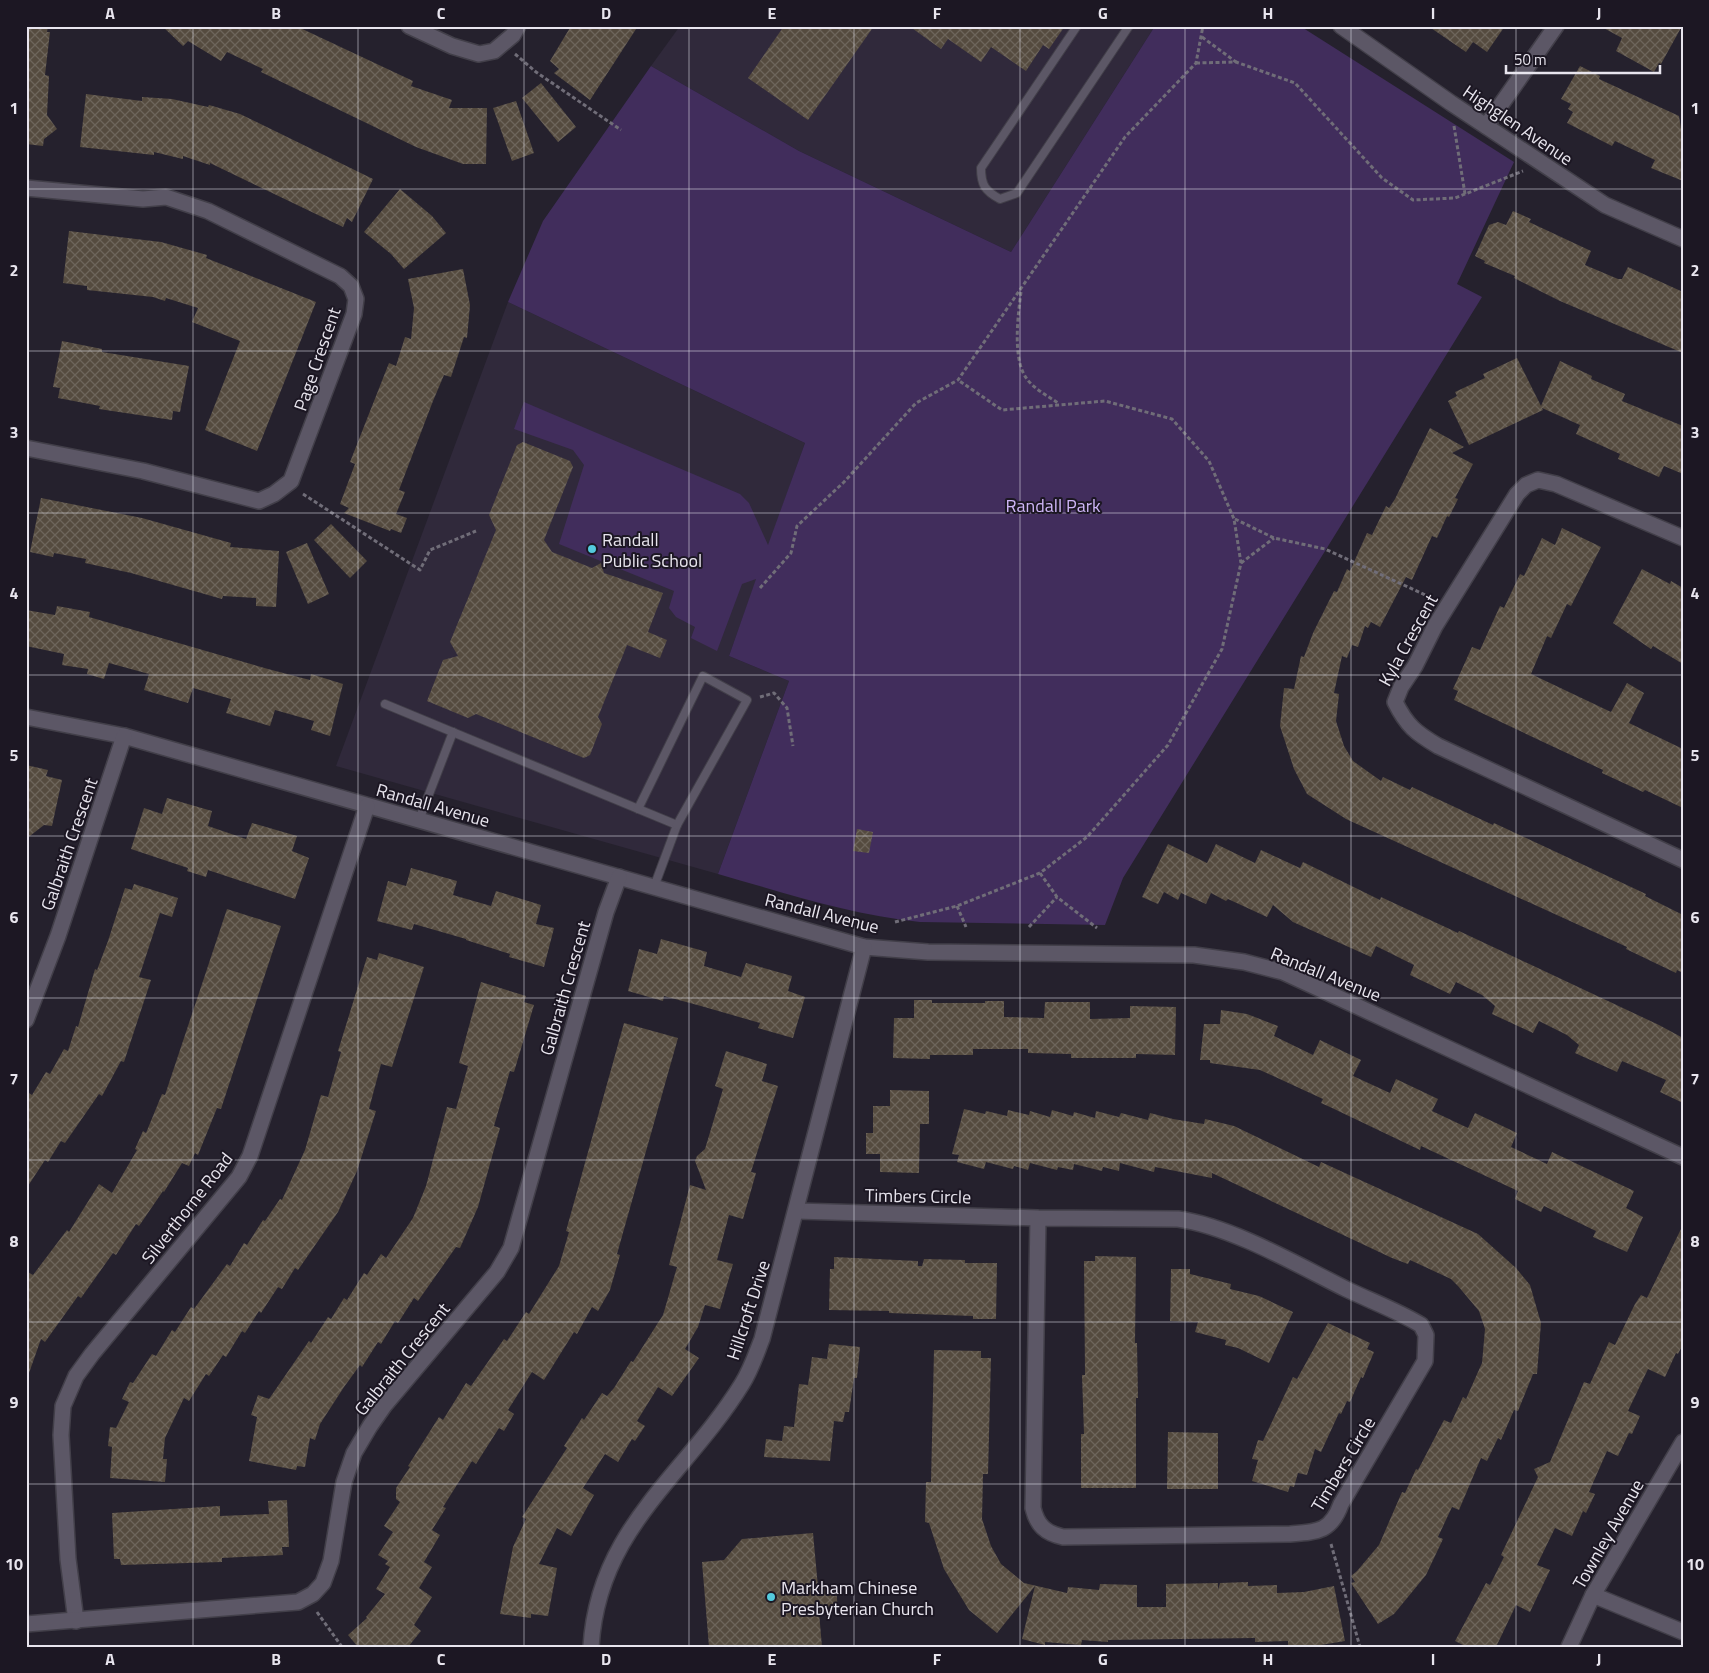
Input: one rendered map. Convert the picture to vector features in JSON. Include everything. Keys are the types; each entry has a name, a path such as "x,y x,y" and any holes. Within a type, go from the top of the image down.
{"street":[{"path":"409,26 452,46 478,54 494,51 512,35 518,26"},
{"name":"Highglen Avenue","path":"1341,26 1451,103 1605,205 1683,239"},
{"path":"1486,126 1556,26"},
{"name":"Page Crescent","path":"26,188 143,199 166,197 208,211 340,276 351,286 356,299 351,327 291,480"},
{"path":"26,448 143,470 259,502 274,494 291,480"},
{"name":"Kyla Crescent","path":"1683,538 1556,484 1538,480 1526,485 1517,494 1448,605 1415,666 1401,687 1395,702 1402,717 1414,732 1438,746 1683,860"},
{"name":"Randall Avenue","path":"26,717 124,736 864,947 928,952 1194,955 1265,967 1313,985 1683,1157"},
{"name":"Galbraith Crescent","path":"26,1020 55,944 124,736"},
{"name":"Silverthorne Road","path":"76,1621 68,1559 62,1454 63,1406 76,1376 239,1176 250,1156 367,806"},
{"name":"Galbraith Crescent","path":"306,1598 313,1594 323,1583 331,1561 344,1482 358,1446 384,1406 497,1272 511,1248 598,941 619,877"},
{"name":"Hillcroft Drive","path":"591,1647 599,1597 609,1567 629,1530 731,1402 750,1369 766,1329 864,947"},
{"name":"Timbers Circle","path":"797,1210 1038,1218 1178,1219 1197,1222 1214,1227 1307,1269 1421,1325 1426,1336 1426,1361 1341,1504 1337,1516 1327,1527 1314,1532 1290,1534 1063,1537 1051,1534 1042,1528 1036,1520 1033,1508 1038,1218"},
{"name":"Townley Avenue","path":"1569,1647 1593,1594 1683,1442"},
{"path":"1593,1594 1683,1632"},
{"path":"26,1624 298,1602 306,1598"}],"lane":[{"path":"1077,26 981,168 981,182 984,187 988,193 1000,199 1017,194 1129,26"},
{"path":"638,809 703,676 748,700 678,825 654,887"},
{"path":"385,704 678,825"},
{"path":"419,820 454,732"}],"path":[{"path":"760,588 790,553 798,526 844,482 916,404 958,380 1125,137 1196,63 1202,37 1202,26"},
{"path":"1202,37 1236,62 1295,83 1382,178 1413,200 1455,198 1542,164"},
{"path":"502,42 536,72 621,130"},
{"path":"1196,63 1236,62"},
{"path":"1451,103 1465,194"},
{"path":"1021,289 1018,314 1019,363 1027,380 1058,404"},
{"path":"895,922 956,906 1040,873 1087,837 1168,745 1222,649 1241,564 1234,519 1209,461 1172,419 1105,401 1002,410 958,380"},
{"path":"291,480 299,492 420,570 430,550 476,531"},
{"path":"1234,519 1274,538 1325,549 1448,605"},
{"path":"1241,564 1274,538"},
{"path":"748,700 774,693 787,708 793,746"},
{"path":"1040,873 1056,897 1097,928"},
{"path":"1029,927 1056,897"},
{"path":"956,906 966,926"},
{"path":"1327,1527 1360,1647"},
{"path":"306,1598 342,1647"}],"shaded area":[{"path":"680,26 1155,26 1011,252 799,151 651,66"},
{"name":"Randall Public School","path":"508,302 805,443 729,656 789,681 718,874 336,766"}],"green space":[{"name":"Randall Park","path":"1155,26 1300,26 1514,162 1457,284 1482,297 1123,878 1105,925 920,922 894,919 843,909 718,874 789,681 729,656 756,579 742,584 717,651 691,638 695,627 676,617 669,608 674,591 559,544 584,465 573,450 514,429 524,402 740,494 749,503 768,545 805,443 508,302 543,221 651,66 799,151 1011,252"}],"building":[{"path":"26,26 48,26 47,32 50,32 45,75 49,76 47,115 57,129 44,139 43,146 26,144"},
{"path":"162,26 296,26 413,81 411,86 452,100 449,108 487,108 486,164 463,164 416,147 261,72 263,69 227,52 221,61 188,41 183,46"},
{"path":"571,26 638,26 590,100 554,73 559,69 550,61"},
{"path":"784,26 874,26 808,120 748,78"},
{"path":"909,26 1065,26 1049,49 1043,45 1026,71 991,47 981,62 948,39 941,49"},
{"path":"1428,26 1505,26 1487,52 1473,42 1466,52"},
{"path":"1600,26 1682,26 1661,64 1659,63 1654,72 1616,51 1622,38"},
{"path":"1580,66 1600,76 1599,79 1679,116 1683,141 1683,181 1651,168 1655,160 1615,141 1612,146 1567,123 1573,112 1568,109 1571,104 1561,99"},
{"path":"541,83 576,127 558,142 522,98"},
{"path":"86,94 142,101 142,97 172,99 208,107 209,105 240,114 373,179 352,222 347,218 343,227 210,163 210,165 183,156 183,159 154,152 154,155 80,147"},
{"path":"516,101 534,153 512,161 493,108"},
{"path":"400,189 432,216 446,233 404,269 391,254 364,232"},
{"path":"1513,211 1531,219 1529,222 1591,251 1585,265 1618,279 1622,279 1628,267 1683,292 1683,353 1560,301 1514,278 1515,276 1484,263 1485,261 1475,256 1489,225 1498,222 1506,225"},
{"path":"69,231 161,242 207,255 206,258 316,302 257,451 205,430 240,341 192,322 198,308 166,298 165,301 153,297 87,290 87,286 63,283"},
{"path":"463,269 470,305 467,338 464,337 451,377 444,375 399,490 405,492 396,514 407,518 401,533 391,529 390,531 344,513 349,508 340,504 355,464 350,462 389,363 396,366 405,337 411,339 414,308 408,279"},
{"path":"62,341 102,349 102,352 189,366 180,412 173,411 172,420 99,409 100,406 58,398 60,388 53,387"},
{"path":"1517,358 1541,406 1560,361 1592,376 1591,379 1625,394 1622,401 1683,426 1683,474 1664,466 1659,477 1618,459 1620,454 1576,434 1580,425 1542,408 1543,410 1469,445 1448,401 1457,396 1455,392 1485,378 1483,374"},
{"path":"1430,428 1464,447 1452,453 1473,464 1455,498 1458,499 1449,517 1447,516 1437,538 1432,536 1412,580 1406,577 1380,627 1371,622 1368,628 1365,626 1358,647 1352,645 1347,658 1342,656 1334,693 1339,694 1336,721 1344,746 1353,761 1381,781 1383,777 1410,790 1412,787 1493,825 1494,823 1646,894 1645,896 1683,915 1683,973 1677,970 1676,973 1626,949 1627,947 1346,819 1307,794 1294,769 1280,726 1284,688 1294,689 1301,656 1304,657 1313,633 1334,591 1337,592 1347,569 1350,571 1367,533 1372,535 1386,506 1389,508 1395,499"},
{"path":"523,442 570,461 573,467 544,540 552,552 592,568 601,563 604,573 663,593 648,632 667,640 660,658 627,645 598,717 602,724 590,755 584,758 476,714 468,718 427,701 443,660 458,656 450,642 496,530 489,515 517,445"},
{"path":"41,498 142,518 231,543 230,547 279,551 276,607 256,606 256,598 223,596 222,599 131,573 85,563 86,559 54,553 53,557 30,552"},
{"path":"331,524 367,561 350,578 314,540"},
{"path":"1562,528 1601,547 1571,606 1567,604 1551,638 1547,636 1531,674 1611,712 1627,683 1644,693 1629,723 1683,749 1683,808 1602,773 1603,770 1454,700 1458,691 1453,689 1472,647 1480,650 1500,606 1504,608 1520,574 1524,576 1542,538 1555,545"},
{"path":"307,543 329,594 308,604 286,552"},
{"path":"1642,569 1670,584 1671,581 1683,588 1683,664 1653,646 1651,649 1613,623"},
{"path":"57,606 90,612 89,617 268,669 310,680 311,674 343,684 330,736 311,730 314,721 275,710 270,726 226,713 231,699 193,688 188,703 144,690 149,674 109,663 104,679 87,674 88,669 62,665 64,654 26,646 26,610 55,615"},
{"path":"26,765 48,770 46,776 62,780 52,826 44,825 26,839"},
{"path":"167,798 212,811 208,826 246,839 252,823 297,836 292,851 309,858 295,899 208,870 206,877 187,871 188,868 131,849 144,808 162,814"},
{"path":"857,829 873,832 869,853 853,851"},
{"path":"1168,844 1207,863 1216,844 1255,863 1261,850 1300,868 1303,862 1380,900 1381,897 1458,933 1459,931 1659,1025 1683,1038 1683,1103 1660,1092 1666,1080 1622,1061 1617,1072 1575,1053 1579,1045 1567,1035 1539,1021 1533,1033 1492,1014 1495,1006 1482,995 1456,982 1450,994 1410,975 1414,965 1376,946 1371,957 1293,922 1273,905 1267,917 1211,893 1206,904 1181,893 1178,900 1164,892 1158,904 1142,897"},
{"path":"411,868 457,881 453,895 491,906 496,891 541,905 536,924 554,928 544,967 509,957 510,954 466,939 414,924 412,930 377,921 388,881 406,886"},
{"path":"134,884 178,898 172,917 160,913 139,977 151,980 124,1062 121,1061 102,1096 99,1094 65,1143 61,1141 48,1162 45,1160 26,1189 26,1091 32,1095 46,1072 50,1074 64,1049 68,1051 76,1026 78,1027 95,969 97,970 108,941 125,888 132,890"},
{"path":"227,909 281,926 221,1109 217,1108 198,1155 195,1153 189,1166 182,1163 164,1192 139,1226 136,1224 116,1255 113,1253 81,1298 78,1296 45,1342 41,1339 29,1373 26,1373 26,1271 33,1275 67,1230 69,1232 99,1184 112,1193 137,1150 135,1149 143,1131 146,1133 162,1094 165,1095"},
{"path":"661,939 707,952 704,966 741,977 746,963 792,976 788,991 805,997 793,1038 758,1028 760,1023 701,1006 664,996 663,1001 628,991 639,949 657,954"},
{"path":"379,953 424,967 392,1067 381,1064 369,1109 376,1111 357,1171 338,1212 298,1270 295,1268 282,1289 278,1287 245,1333 242,1331 226,1357 223,1355 209,1376 206,1374 189,1401 184,1398 165,1438 163,1459 167,1459 165,1482 110,1478 112,1447 108,1446 110,1427 116,1428 129,1402 122,1399 130,1382 133,1383 152,1354 156,1356 172,1330 175,1332 191,1307 194,1309 227,1264 230,1266 244,1243 247,1245 263,1220 265,1221 280,1199 282,1200 305,1150 321,1095 328,1097 341,1052 338,1051 367,957 377,960"},
{"path":"481,982 526,996 524,1002 534,1005 514,1072 510,1071 494,1126 500,1128 478,1207 460,1248 456,1247 418,1301 414,1298 398,1323 395,1321 381,1344 378,1342 362,1367 360,1365 344,1387 320,1424 315,1440 310,1438 305,1467 297,1466 296,1470 249,1461 257,1417 251,1415 258,1395 269,1399 328,1317 331,1319 344,1298 347,1300 364,1273 367,1275 381,1254 386,1258 413,1218 426,1186 447,1107 456,1109 468,1066 459,1063"},
{"path":"914,1000 932,1000 932,1003 1004,1001 1004,1017 1044,1018 1045,1002 1090,1002 1090,1019 1130,1018 1130,1006 1176,1007 1175,1055 1136,1054 1136,1058 1071,1058 1071,1054 1028,1053 1028,1049 973,1049 973,1055 930,1055 930,1059 893,1058 894,1018 914,1018"},
{"path":"1221,1010 1247,1014 1278,1026 1274,1036 1313,1055 1320,1040 1361,1060 1353,1076 1390,1093 1396,1079 1438,1099 1432,1111 1468,1128 1475,1113 1517,1133 1511,1147 1547,1164 1552,1152 1634,1191 1626,1208 1643,1217 1627,1252 1593,1237 1596,1231 1544,1206 1541,1212 1515,1199 1518,1191 1421,1146 1420,1150 1321,1103 1323,1099 1260,1070 1210,1063 1210,1060 1200,1060 1204,1024 1220,1024"},
{"path":"624,1023 678,1038 617,1254 620,1255 610,1290 598,1311 592,1307 577,1334 574,1332 544,1380 532,1372 508,1410 514,1414 504,1431 499,1428 476,1464 472,1461 443,1507 446,1508 432,1530 440,1535 424,1562 432,1567 419,1588 432,1597 414,1625 421,1631 408,1647 358,1647 348,1635 367,1618 385,1594 376,1589 390,1567 385,1564 388,1561 378,1555 393,1532 384,1526 400,1502 396,1499 396,1488 439,1417 443,1420 466,1383 471,1386 504,1339 507,1341 526,1312 529,1314 559,1266 569,1232 566,1231"},
{"path":"726,1051 767,1064 762,1081 778,1086 751,1172 756,1173 743,1219 729,1215 717,1260 733,1264 720,1309 705,1305 698,1327 685,1349 699,1358 672,1396 658,1387 637,1421 645,1426 635,1441 632,1439 618,1462 605,1454 583,1488 594,1495 571,1536 557,1528 539,1564 557,1568 548,1616 531,1614 531,1618 500,1614 513,1547 526,1519 522,1517 567,1448 564,1446 582,1418 584,1420 602,1393 607,1396 614,1388 663,1315 677,1267 669,1265 690,1185 706,1190 695,1161 697,1156 705,1149 723,1089 715,1086"},
{"path":"890,1090 929,1091 929,1124 920,1124 919,1173 880,1172 880,1154 866,1154 866,1133 873,1133 873,1106 890,1106"},
{"path":"964,1109 985,1114 986,1111 1007,1116 1008,1110 1029,1115 1030,1111 1050,1117 1052,1110 1073,1116 1074,1112 1095,1118 1096,1111 1119,1117 1121,1113 1148,1120 1150,1113 1204,1124 1205,1119 1234,1126 1319,1167 1321,1162 1478,1234 1516,1268 1530,1285 1541,1323 1537,1374 1533,1374 1518,1411 1514,1410 1501,1440 1498,1438 1487,1461 1481,1458 1459,1510 1452,1507 1438,1537 1443,1539 1426,1575 1394,1614 1378,1624 1351,1583 1355,1582 1351,1576 1379,1545 1402,1492 1405,1493 1416,1469 1418,1470 1444,1420 1451,1423 1463,1397 1466,1399 1482,1363 1485,1329 1479,1311 1458,1286 1451,1279 1410,1260 1408,1264 1392,1258 1212,1173 1212,1178 1155,1167 1154,1172 1120,1163 1119,1171 1103,1167 1102,1171 1074,1164 1073,1170 1058,1167 1057,1170 1030,1163 1028,1170 1014,1166 1013,1169 986,1162 984,1169 957,1162 959,1155 952,1154"},
{"path":"1683,1225 1683,1344 1678,1354 1676,1353 1665,1377 1648,1369 1628,1411 1640,1416 1632,1434 1629,1433 1618,1456 1607,1451 1589,1492 1595,1494 1586,1513 1583,1511 1572,1536 1555,1528 1537,1565 1550,1570 1530,1612 1516,1605 1496,1647 1467,1647 1455,1641 1486,1583 1490,1585 1504,1557 1501,1555 1538,1477 1534,1469 1550,1462 1584,1382 1590,1384 1609,1342 1615,1345 1641,1295 1647,1298"},
{"path":"1095,1256 1136,1257 1135,1343 1137,1343 1138,1398 1136,1398 1136,1488 1081,1488 1081,1434 1084,1434 1082,1375 1085,1375 1084,1261 1095,1261"},
{"path":"834,1257 918,1261 918,1266 922,1266 924,1259 965,1260 965,1263 997,1263 996,1319 973,1319 973,1316 889,1313 889,1311 829,1310 830,1269 834,1269"},
{"path":"1171,1269 1190,1269 1190,1274 1231,1284 1230,1289 1259,1296 1293,1312 1269,1363 1238,1348 1225,1345 1226,1340 1195,1332 1198,1322 1170,1321"},
{"path":"1328,1323 1370,1343 1367,1349 1374,1352 1363,1378 1361,1377 1350,1402 1347,1401 1341,1414 1339,1413 1321,1452 1315,1449 1307,1475 1298,1473 1294,1487 1290,1486 1288,1492 1252,1481 1258,1460 1252,1459 1258,1440 1263,1441 1293,1377 1297,1379"},
{"path":"829,1344 860,1347 857,1378 854,1378 849,1412 845,1412 843,1422 834,1421 830,1461 764,1457 766,1439 782,1441 784,1426 794,1427 799,1384 808,1385 812,1357 827,1359"},
{"path":"934,1350 981,1351 981,1358 991,1358 988,1474 983,1474 982,1519 991,1546 1001,1564 1024,1583 1067,1593 1068,1587 1099,1590 1100,1584 1137,1585 1137,1607 1166,1607 1166,1584 1218,1583 1218,1590 1220,1583 1248,1582 1248,1586 1277,1585 1277,1593 1304,1592 1334,1586 1345,1641 1309,1647 1288,1647 1288,1641 1255,1642 1255,1638 1108,1640 1108,1642 1082,1640 1081,1645 1045,1642 1045,1645 1022,1639 1035,1586 997,1633 969,1610 944,1569 929,1523 925,1522 926,1482 931,1482"},
{"path":"1168,1432 1218,1433 1218,1489 1167,1489"},
{"path":"287,1500 289,1547 282,1547 283,1555 222,1558 222,1562 121,1565 120,1559 114,1559 112,1513 220,1506 220,1516 269,1514 268,1501"},
{"name":"Markham Chinese Presbyterian Church","path":"813,1533 818,1587 836,1587 838,1611 819,1612 822,1647 709,1647 702,1562 724,1560 742,1539"}],"place":[{"name":"Randall Public School","path":"592,549"},
{"name":"Markham Chinese Presbyterian Church","path":"771,1597"}]}
